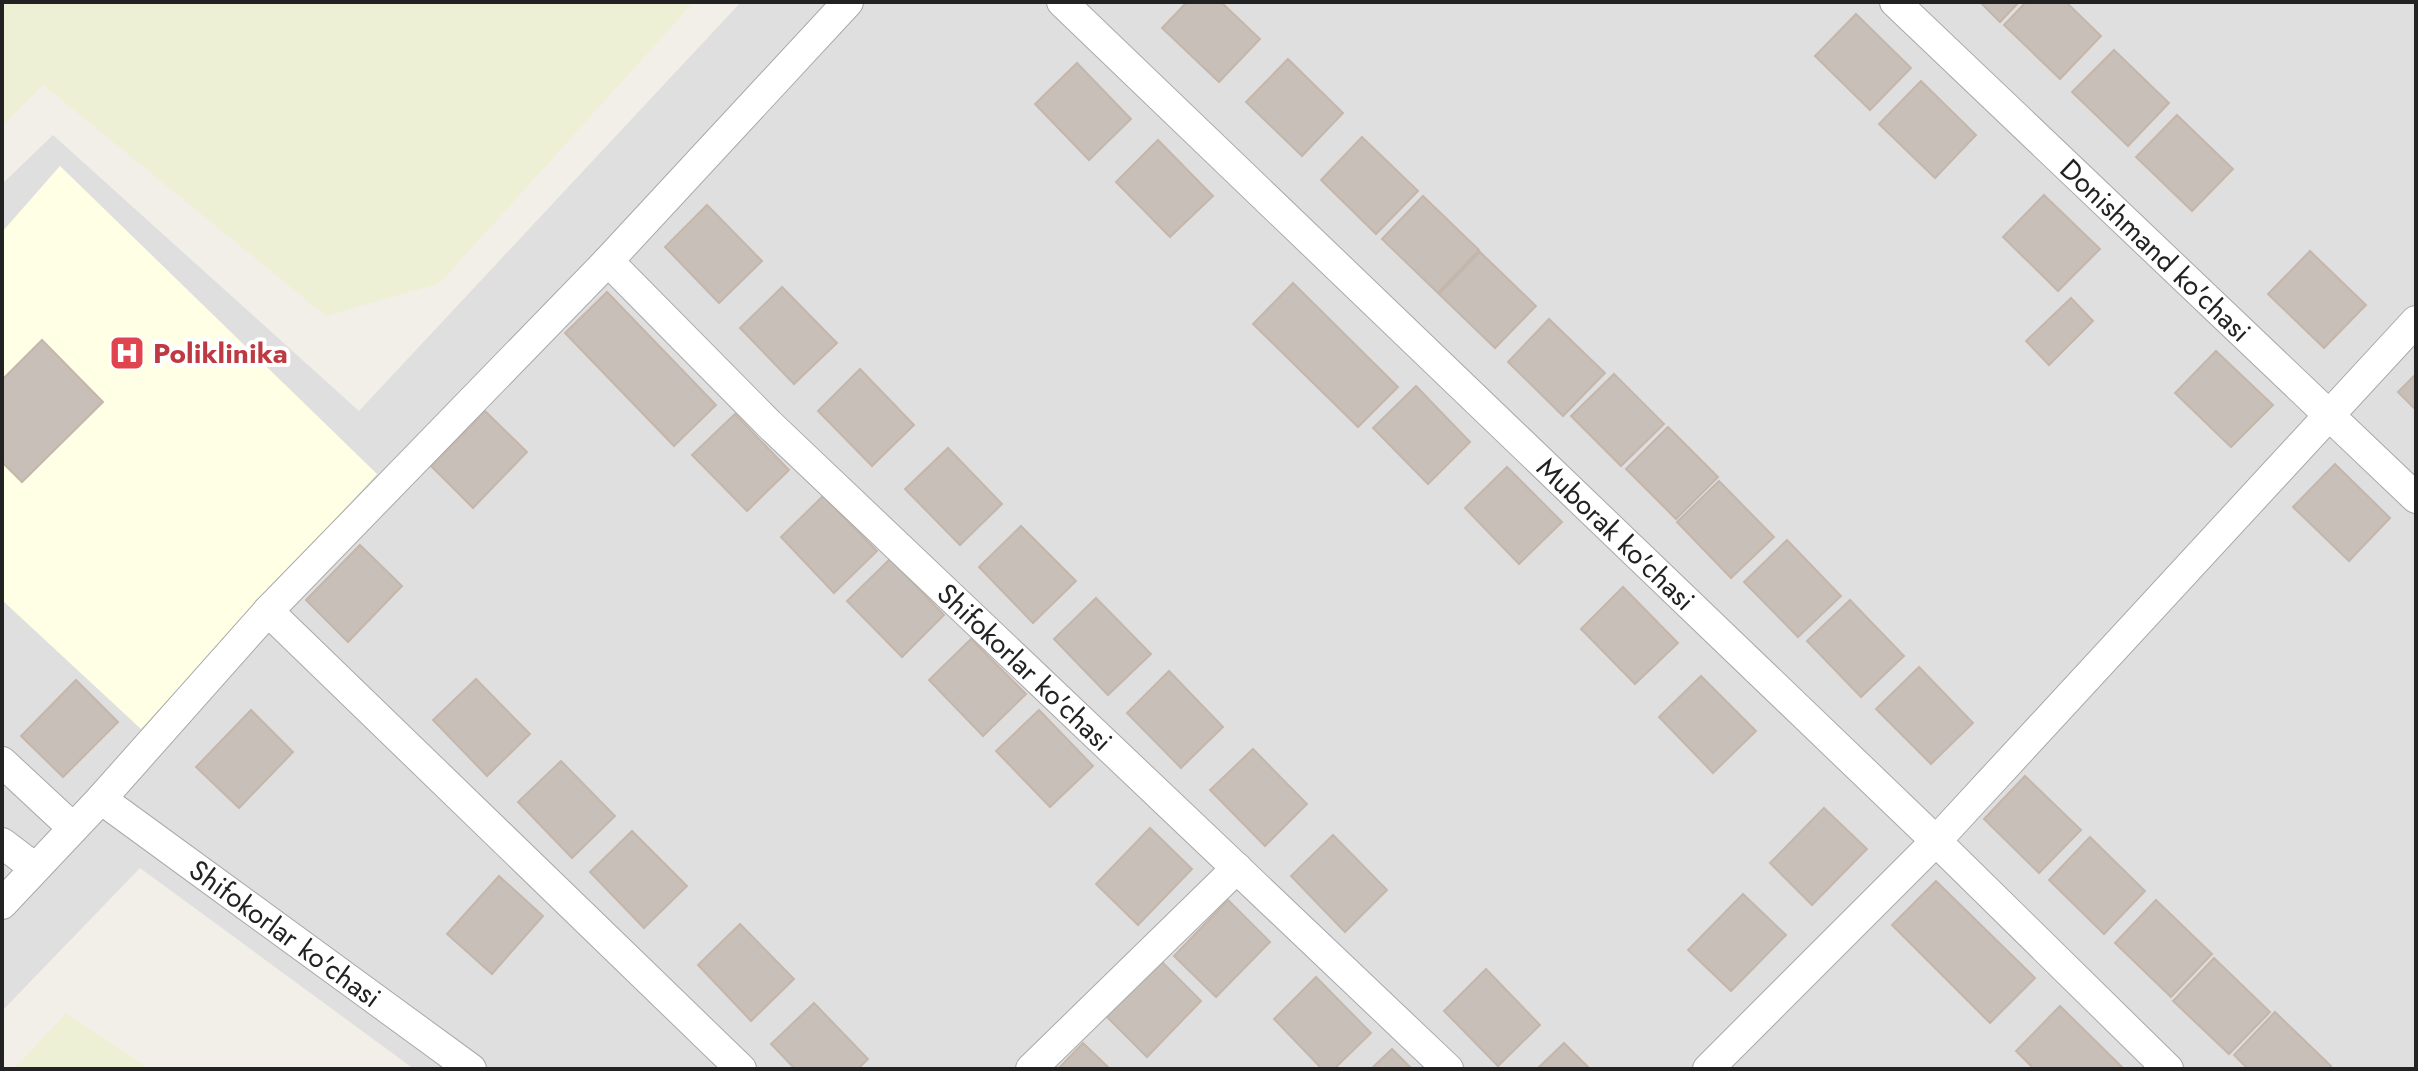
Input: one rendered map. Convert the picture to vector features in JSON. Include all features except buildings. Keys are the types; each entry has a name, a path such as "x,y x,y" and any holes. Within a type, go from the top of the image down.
{"street":[{"path":"2,904 101,799 268,611 608,261 848,2"},
{"name":"Muborak ko'chasi","path":"1062,2 1936,841 2168,1069"},
{"name":"Donishmand ko'chasi","path":"1895,2 2416,498"},
{"name":"Shifokorlar ko'chasi","path":"608,261 769,424 1448,1069"},
{"path":"1708,1069 1936,841 2416,321"},
{"path":"268,611 741,1069"},
{"path":"2,762 73,828"},
{"name":"Shifokorlar ko'chasi","path":"101,799 471,1069"},
{"path":"2,843 35,868"},
{"path":"1031,1069 1237,868"}],"shaded area":[{"path":"2,2 694,2 440,283 326,316 43,85 2,126"},
{"path":"741,2 2416,2 2416,1069 414,1069 140,868 2,1011 2,184 53,135 359,411"},
{"name":"Poliklinika","path":"60,166 377,474 141,729 2,600 2,232"},
{"path":"66,1013 150,1069 14,1069"}],"place":[{"name":"Poliklinika","path":"127,353"}]}
